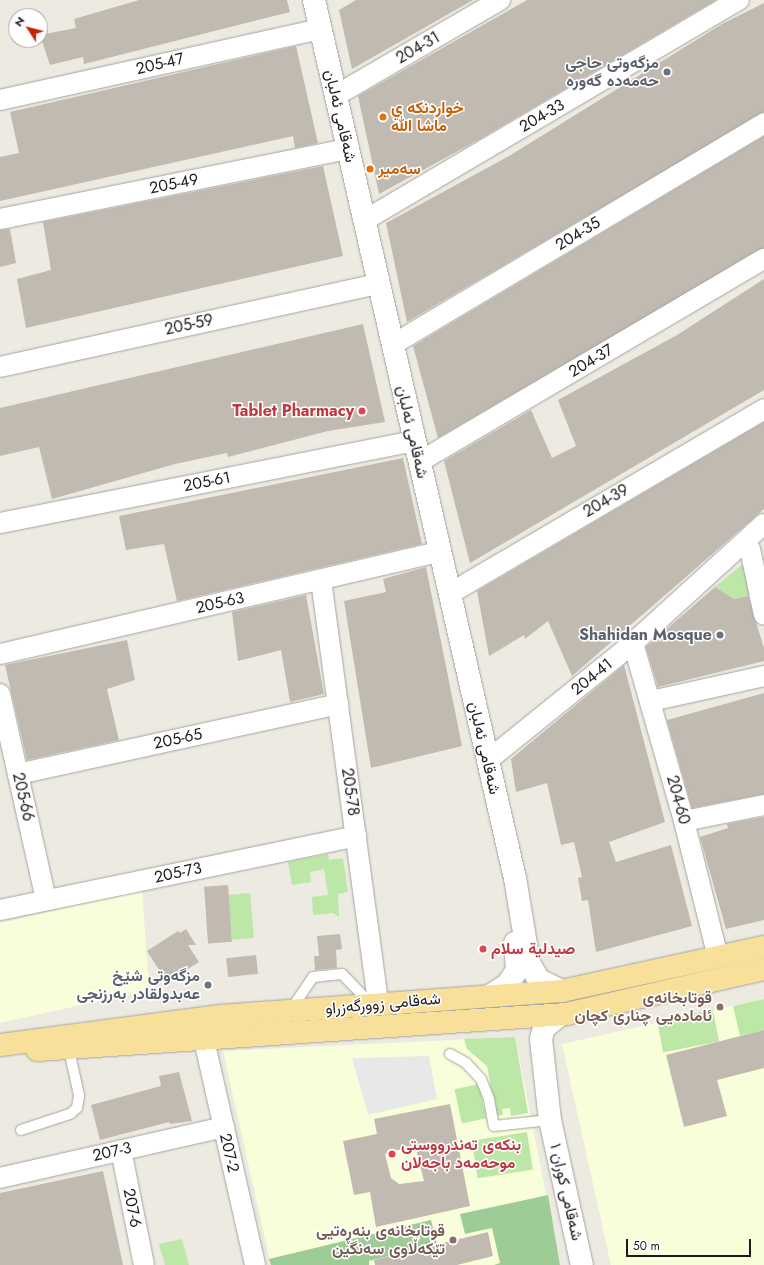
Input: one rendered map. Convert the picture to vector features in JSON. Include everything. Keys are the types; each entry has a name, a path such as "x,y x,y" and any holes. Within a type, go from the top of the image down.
{"main road":[{"name":"شەقامی زوورگەزراو","path":"0,1045 159,1022 492,995 562,991 764,948"},
{"name":"شەقامی زوورگەزراو","path":"0,1051 69,1050 560,1014 764,969"}],"street":[{"name":"شەقامی ئەلبان","path":"314,0 511,865 529,963 539,980 562,991"},
{"name":"204-31","path":"335,96 500,0"},
{"name":"204-33","path":"365,220 739,0"},
{"name":"205-47","path":"0,100 320,29"},
{"name":"204-35","path":"392,345 764,123"},
{"name":"205-49","path":"0,219 348,148"},
{"name":"204-37","path":"419,462 764,259"},
{"name":"205-59","path":"0,366 378,284"},
{"name":"204-39","path":"449,594 764,409"},
{"name":"205-61","path":"0,523 414,441"},
{"name":"204-41","path":"487,761 749,549 764,524"},
{"path":"749,549 764,616"},
{"name":"205-63","path":"0,654 439,552"},
{"name":"205-78","path":"322,580 356,836 375,1005"},
{"name":"204-60","path":"633,643 651,701 684,821 718,957"},
{"path":"651,701 764,676"},
{"name":"205-66","path":"0,694 46,900"},
{"name":"205-65","path":"18,774 338,704"},
{"path":"684,821 764,805"},
{"name":"205-73","path":"0,910 356,836"},
{"name":"شەقامی ئەلبان","path":"492,995 507,985 518,964 507,890 511,865"},
{"name":"شەقامی کوران ١","path":"560,1014 544,1028 540,1039 550,1120 582,1265"},
{"name":"شەقامی کوران ١","path":"499,1018 519,1024 527,1031 534,1085 550,1120"},
{"name":"207-2","path":"204,1040 255,1265"},
{"name":"207-3","path":"1,1172 121,1150 224,1127"},
{"name":"207-6","path":"121,1150 144,1265"}],"lane":[{"path":"289,1012 312,977 342,974 375,1005"},
{"path":"21,1130 70,1114 77,1108 79,1095 69,1050"},
{"path":"450,1054 466,1063 481,1079 489,1100 494,1126 550,1120"}],"shaded area":[{"path":"142,890 149,990 0,1023 0,923"},
{"path":"764,999 764,1265 611,1265 562,1044"},
{"name":"بنکەی تەندرووستی موحەمەد باجەلان","path":"515,1037 560,1265 271,1265 223,1051"},
{"path":"429,1056 437,1099 368,1115 352,1058"}],"green space":[{"path":"744,563 751,595 734,599 715,587"},
{"path":"328,854 329,860 343,858 348,892 338,894 339,917 333,913 313,915 312,897 328,895 324,869 310,872 311,882 292,885 288,862"},
{"path":"250,893 254,938 232,940 228,895"},
{"path":"764,999 764,1030 740,1036 733,1006"},
{"path":"713,1010 719,1041 663,1052 657,1021"},
{"path":"515,1037 528,1113 511,1116 510,1108 502,1109 503,1115 496,1116 487,1066 467,1049 464,1039"},
{"path":"479,1084 486,1118 462,1123 455,1089"},
{"path":"527,1132 533,1170 478,1178 472,1141"},
{"path":"548,1195 560,1265 494,1265 500,1263 492,1228 465,1234 460,1214"},
{"path":"431,1220 437,1244 369,1261 369,1265 271,1265 269,1259"},
{"path":"182,1239 189,1265 165,1265 159,1244"}],"building":[{"path":"139,0 287,0 290,12 84,64 83,57 50,65 44,48 48,48 48,33 76,28 74,19"},
{"path":"356,0 473,0 352,69 339,10"},
{"path":"527,0 716,0 480,139 379,194 358,96"},
{"path":"764,3 764,112 407,322 386,223 509,156 722,24"},
{"path":"296,46 318,143 295,148 293,136 0,201 0,157 19,153 10,112"},
{"path":"764,136 764,248 438,438 413,346"},
{"path":"323,166 343,256 26,328 17,279 51,270 43,222"},
{"path":"10,229 16,263 0,267 0,230"},
{"path":"764,279 764,390 470,563 444,461 531,410 552,458 576,446 558,400 677,335"},
{"path":"363,324 385,422 328,431 228,457 227,453 175,464 52,499 39,447 0,456 0,408"},
{"path":"764,422 764,509 572,676 548,621 525,639 524,635 489,656 477,591"},
{"path":"403,458 422,544 177,601 164,544 126,550 119,516"},
{"path":"426,567 462,746 371,768 344,601 386,592 383,579"},
{"name":"Shahidan Mosque","path":"715,587 734,599 748,596 764,648 764,661 658,687 646,647"},
{"path":"306,595 324,694 290,702 281,650 238,661 232,612"},
{"path":"127,640 135,680 107,689 119,740 27,760 5,665"},
{"path":"624,665 665,822 609,842 616,862 671,845 692,926 596,952 588,900 582,901 578,878 582,877 574,842 561,845 547,783 516,792 511,759"},
{"path":"764,693 764,794 692,808 667,720"},
{"path":"764,817 764,920 726,929 700,837 728,828 727,824"},
{"path":"228,885 232,942 208,944 204,887"},
{"path":"186,929 196,945 188,945 199,962 167,982 147,951 178,931 180,933"},
{"path":"340,934 342,949 336,950 337,968 315,970 314,956 319,956 317,936"},
{"path":"256,955 258,974 228,977 226,958"},
{"name":"قوتابخانەی ئامادەیی چناری کچان","path":"764,1030 764,1068 717,1080 727,1116 684,1127 666,1055"},
{"path":"179,1072 192,1121 170,1124 169,1122 100,1140 91,1105 161,1086 159,1076"},
{"name":"بنکەی تەندرووستی موحەمەد باجەلان","path":"450,1104 470,1206 376,1227 370,1192 354,1195 343,1141 377,1134 374,1119","holes":["415,1145 424,1181 399,1184 391,1178 385,1154"]},
{"path":"103,1171 123,1265 0,1265 0,1193"},
{"path":"488,1232 493,1256 457,1265 375,1265 374,1260"}],"place":[{"name":"مزگه‌وتی حاجی حه‌مه‌ده‌ گه‌وره","path":"667,72"},
{"name":"خواردنكه ي ماشا الله","path":"383,117"},
{"name":"سەمیر","path":"370,169"},
{"name":"Tablet Pharmacy","path":"362,411"},
{"name":"Shahidan Mosque","path":"720,635"},
{"name":"صیدلیة سلام","path":"483,949"},
{"name":"مزگەوتی شێخ عەبدولقادر بەرزنجی","path":"208,985"},
{"name":"قوتابخانەی ئامادەیی چناری کچان","path":"720,1007"},
{"name":"بنکەی تەندرووستی موحەمەد باجەلان","path":"392,1154"},
{"name":"قوتابخانەی بنەڕەتیی تێکەڵاوی سەنگین","path":"453,1240"}]}
